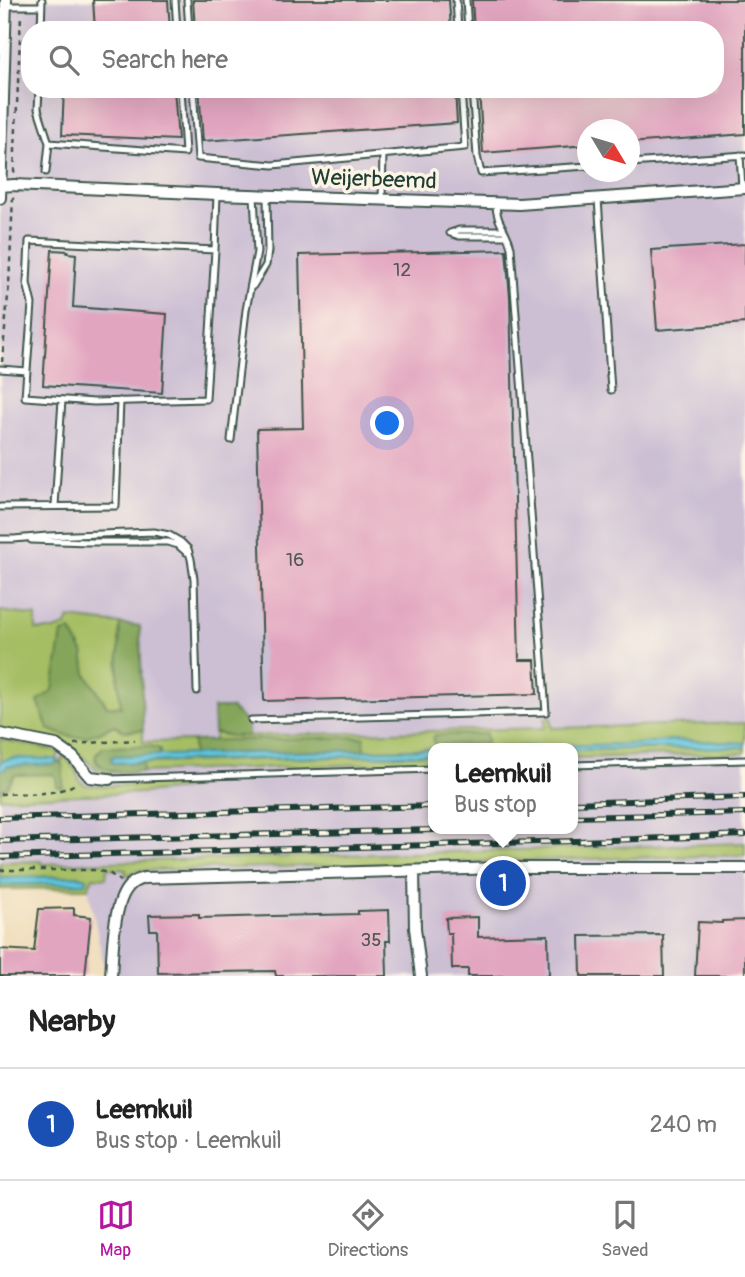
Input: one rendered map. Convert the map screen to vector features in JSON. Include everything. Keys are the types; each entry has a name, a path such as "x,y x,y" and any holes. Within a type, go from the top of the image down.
{"street":[{"path":"1,192 6,3"},
{"name":"Weijerbeemd","path":"1,192 27,185 496,204 545,203 744,188"},
{"path":"0,734 56,745 73,757 88,775 109,779"},
{"path":"111,976 120,900 133,882 144,878 503,868 745,868"},
{"path":"414,871 415,928 421,976"}],"lane":[{"path":"175,0 176,21"},
{"path":"187,0 188,21"},
{"path":"456,0 457,21"},
{"path":"466,0 467,21"},
{"path":"6,3 42,3 41,21"},
{"path":"39,98 38,109 49,143 46,172"},
{"path":"49,143 185,153 182,98"},
{"path":"194,98 198,158 274,164 465,147 462,98"},
{"path":"473,98 481,173 577,167"},
{"path":"382,200 383,154"},
{"path":"640,162 742,155 744,188"},
{"path":"215,250 29,241 27,283 32,304 25,397 94,402 206,398 215,250 217,194"},
{"path":"231,440 257,252 254,196"},
{"path":"250,291 266,265 267,196"},
{"path":"598,199 611,390"},
{"path":"251,720 545,712 511,248 498,219 496,204"},
{"path":"459,230 505,233 459,236 450,233 459,230"},
{"path":"0,369 27,371"},
{"path":"55,506 62,400"},
{"path":"0,507 116,506 120,401"},
{"path":"0,539 168,542 185,550 191,559 194,579 197,691"},
{"path":"578,765 745,760"},
{"path":"109,779 428,769"}],"path":[{"path":"56,745 135,740"},
{"path":"0,794 59,791 72,787 88,775"},
{"path":"0,870 101,871 115,877 126,889"}],"shaded area":[{"path":"0,0 745,0 745,976 106,976 88,888 0,889"}],"green space":[{"path":"0,611 36,616 36,630 54,630 66,626 69,618 120,624 118,680 122,707 107,706 86,674 83,652 57,676 53,690 96,734 114,725 124,731 143,730 143,742 193,741 193,754 160,756 160,749 98,751 95,756 97,764 121,772 108,773 97,769 59,741 0,730"},
{"path":"120,624 140,626 143,730 124,731 114,725 88,736 74,737 48,729 38,701 53,690 62,633 71,631 83,652 86,674 107,706 121,707 118,680"},
{"path":"213,708 231,708 248,724 248,736 214,733"},
{"path":"545,718 551,718 552,728 745,723 745,743 673,740 578,745 578,743 428,743 428,749 364,750 363,737 214,741 214,733 231,736 545,728"},
{"path":"486,734 487,743 434,743 435,735"},
{"path":"364,737 364,750 193,754 193,741"},
{"path":"0,739 59,751 57,762 56,759 4,760 0,763"},
{"path":"150,746 160,749 160,756 111,758 112,763 143,763 143,772 122,772 102,767 95,756 103,747"},
{"path":"745,747 745,753 578,758 578,750"},
{"path":"428,754 428,762 143,772 143,763"},
{"path":"64,755 85,785 194,783 194,788 143,793 0,798 0,791 7,787 14,775 54,774 56,777 63,769 61,762"},
{"path":"61,762 63,769 63,787 57,787 54,774 14,775 7,787 0,791 0,772 8,766"},
{"path":"745,843 745,855 152,870 136,871 125,876 126,870 107,868 106,878 93,877 88,888 0,889 0,885 86,883 84,877 79,876 0,877 0,862 41,861 42,864"}],"water":[{"path":"673,740 745,743 745,747 578,750 578,745"},
{"path":"428,749 428,754 112,763 113,756"},
{"path":"13,758 54,759 57,762 8,766 0,772 0,763"},
{"path":"0,878 87,878 86,883 0,885"}],"building":[{"path":"93,0 168,0 169,21 94,21"},
{"path":"193,0 449,0 450,21 194,21"},
{"path":"472,0 745,0 745,134 640,142 640,119 577,119 577,146 483,153 480,98 724,98 724,21 473,21"},
{"path":"64,98 175,98 178,140 62,135"},
{"path":"200,98 456,98 457,123 203,141"},
{"path":"745,244 745,323 657,330 651,250"},
{"path":"52,250 76,254 73,307 167,314 162,393 43,385"},
{"path":"506,250 510,298 519,660 535,660 537,694 264,701 257,429 303,428 299,255"},
{"path":"74,908 74,915 91,917 85,976 0,976 0,949 34,951 39,909"},
{"path":"389,910 387,976 276,976 275,971 158,973 157,930 150,930 149,915 199,914 199,918 358,914 358,911"},
{"path":"478,917 478,937 548,935 549,976 468,976 468,969 452,969 451,933 447,933 446,918"},
{"path":"745,920 745,976 695,976 698,922"},
{"path":"663,935 664,976 581,976 580,936"}],"railway":[{"path":"578,803 745,797"},
{"path":"0,818 428,806"},
{"path":"578,817 745,813"},
{"path":"0,841 428,830"},
{"path":"0,857 745,835"}],"place":[{"name":"Leemkuil","path":"503,883"}]}
